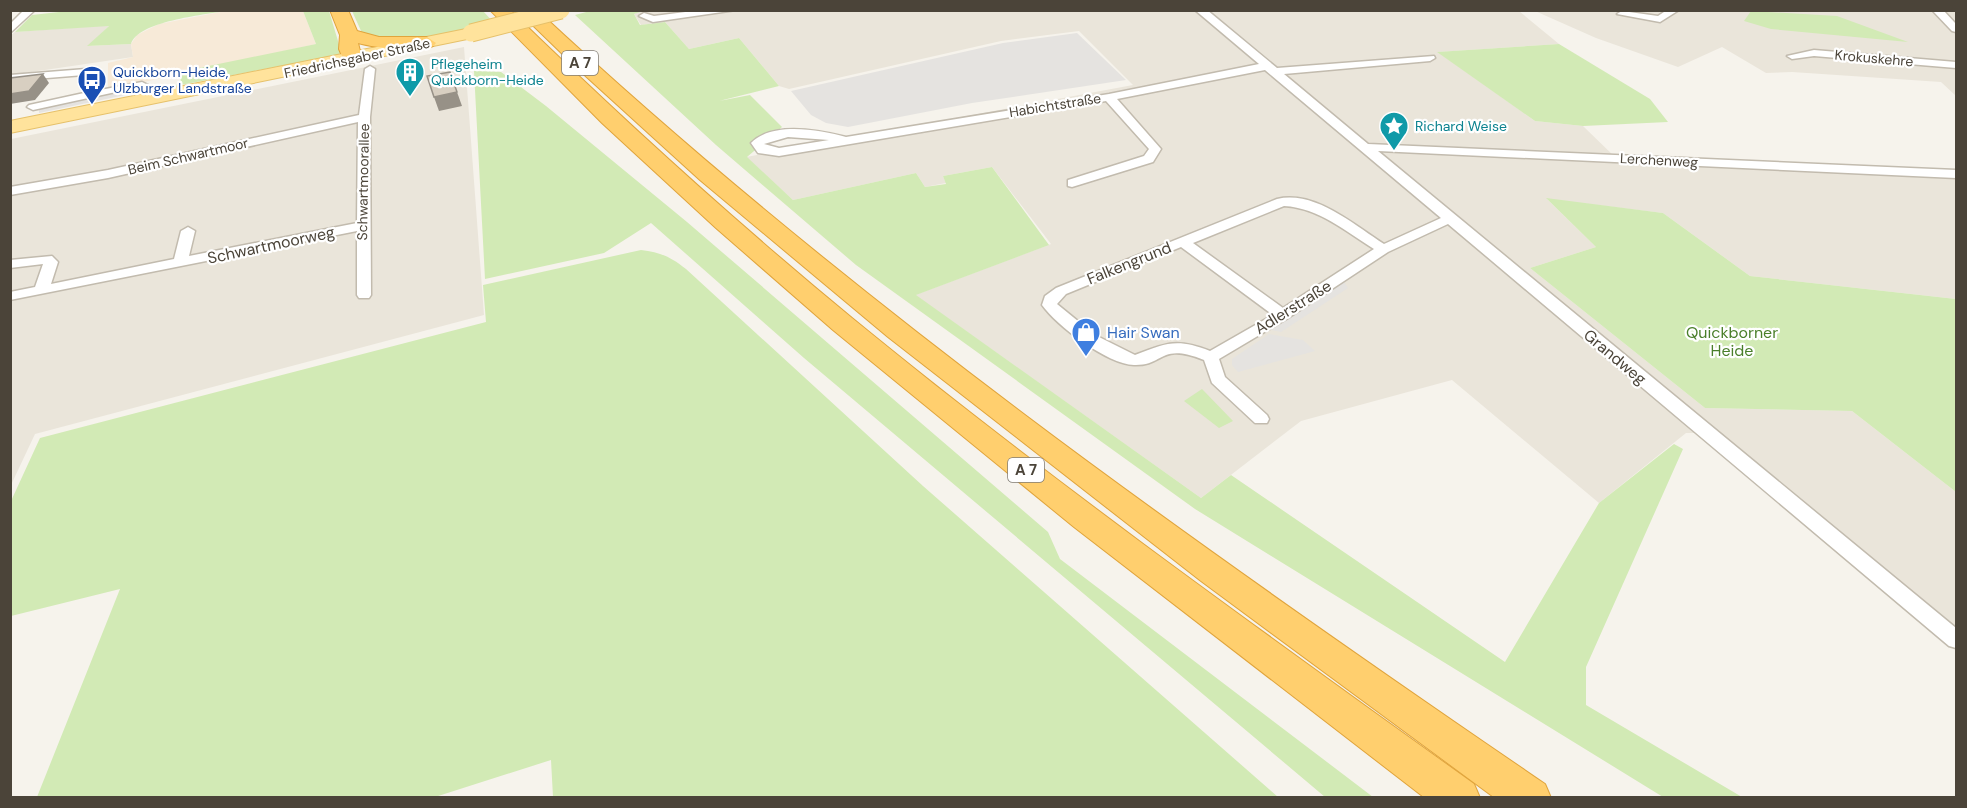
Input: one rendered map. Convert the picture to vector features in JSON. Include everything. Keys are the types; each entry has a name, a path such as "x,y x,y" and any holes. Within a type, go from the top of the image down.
{"highway":[{"name":"A 7","path":"499,10 611,122 805,292 1039,481 1459,798"},
{"name":"A 7","path":"526,10 670,144 826,274 943,367 1094,483 1387,697 1530,798"},
{"path":"339,11 360,52 427,43"}],"main road":[{"name":"Friedrichsgaber Straße","path":"427,43 561,10"},
{"name":"Friedrichsgaber Straße","path":"10,127 360,52"}],"street":[{"path":"10,30 30,10"},
{"path":"645,16 653,19 731,10"},
{"path":"1201,11 1206,10"},
{"path":"1622,14 1660,19 1674,10"},
{"path":"1937,10 1956,30"},
{"name":"Grandweg","path":"1201,11 1361,147 1956,640"},
{"name":"Schwartmoorallee","path":"360,52 364,117 362,226 364,295"},
{"name":"Krokuskehre","path":"1792,56 1814,53 1956,65"},
{"path":"1270,69 1430,58"},
{"name":"Habichtstraße","path":"842,140 808,133 765,138 756,143 762,150 779,152 1270,69"},
{"path":"10,78 86,72 90,74 90,96"},
{"path":"33,107 142,85"},
{"path":"1072,183 1149,159 1155,148 1109,97"},
{"name":"Beim Schwartmoor","path":"10,191 108,174 364,117"},
{"name":"Lerchenweg","path":"1361,147 1956,174"},
{"name":"Falkengrund","path":"1211,357 1185,346 1170,346 1135,360 1119,355 1057,316 1049,305 1050,298 1061,291 1282,202 1298,201 1312,206 1383,249"},
{"name":"Adlerstraße","path":"1211,357 1282,315 1383,249 1449,219"},
{"name":"Schwartmoorweg","path":"10,296 362,226"},
{"name":"Schwartmoorweg","path":"180,264 188,231"},
{"path":"1182,241 1210,264 1282,315"},
{"path":"10,264 47,259 51,262 41,291"},
{"path":"1211,357 1218,379 1261,419"}],"shaded area":[{"path":"643,10 1519,11 1559,44 1438,52 1535,121 1583,126 1617,159 1956,177 1956,299 1750,276 1663,213 1547,199 1596,247 1530,268 1705,408 1852,411 1956,492 1956,634 1716,433 1686,433 1599,503 1452,380 1301,421 1201,498 915,295 1051,244 992,167 943,176 946,183 925,187 916,173 793,200 746,157 1133,85 1079,31 1001,41 789,89 779,86 739,38 689,49 665,22 641,25 634,14"},
{"path":"225,11 303,11 316,44 108,90 108,63 133,57 131,44 137,35 159,24"},
{"path":"1535,11 1956,11 1956,96 1941,82 1792,72 1766,73 1722,47 1678,67 1596,38"},
{"path":"110,25 88,46 131,44 133,57 11,75 10,36 15,32"},
{"path":"1077,33 1126,80 972,103 848,127 826,123 811,115 791,91 1003,43"},
{"path":"464,47 484,315 35,434 11,485 11,139"},
{"path":"130,90 130,94 39,113 39,109"},
{"path":"1344,282 1348,288 1281,332 1271,330"},
{"path":"1269,334 1303,340 1315,351 1238,372 1232,365 1232,359"}],"green space":[{"path":"77,10 225,11 173,20 158,25 136,36 131,44 87,46 109,26 15,32 32,15"},
{"path":"303,11 329,11 341,51 339,55 170,87 181,83 180,75 195,72 194,69 316,44"},
{"path":"352,11 483,11 494,23 436,36 396,41 362,33"},
{"path":"590,11 643,11 634,14 640,25 665,22 689,49 739,38 779,86 719,101 750,95 782,127 747,157 793,200 916,173 925,187 946,184 943,176 992,167 1049,245 916,295 1201,498 1231,475 1505,662 1599,503 1674,444 1683,449 1586,667 1586,705 1742,797 1663,797 1195,509 856,265 716,145 575,15"},
{"path":"1751,11 1837,16 1908,42 1771,29 1744,21"},
{"path":"1559,44 1650,99 1668,122 1583,126 1535,121 1437,52"},
{"path":"474,71 501,72 546,106 687,222 1048,532 1060,559 1373,797 1325,797 804,358 651,223 604,253 485,279"},
{"name":"Quickborner Heide","path":"1546,198 1663,213 1750,276 1956,299 1956,492 1852,411 1705,408 1530,268 1596,247"},
{"path":"641,250 665,256 686,269 923,486 1278,797 553,797 551,760 435,797 37,797 120,589 11,616 11,501 40,438 486,322 483,285"},
{"path":"1202,389 1233,421 1219,428 1184,401"}],"building":[{"path":"450,72 457,92 434,97 427,76"},
{"path":"43,74 29,91 10,94 10,78"}],"place":[{"name":"Pflegeheim Quickborn-Heide","path":"410,98"},
{"name":"Quickborn-Heide, Ulzburger Landstraße","path":"92,106"},
{"name":"Richard Weise","path":"1394,152"},
{"name":"Hair Swan","path":"1086,358"}]}
